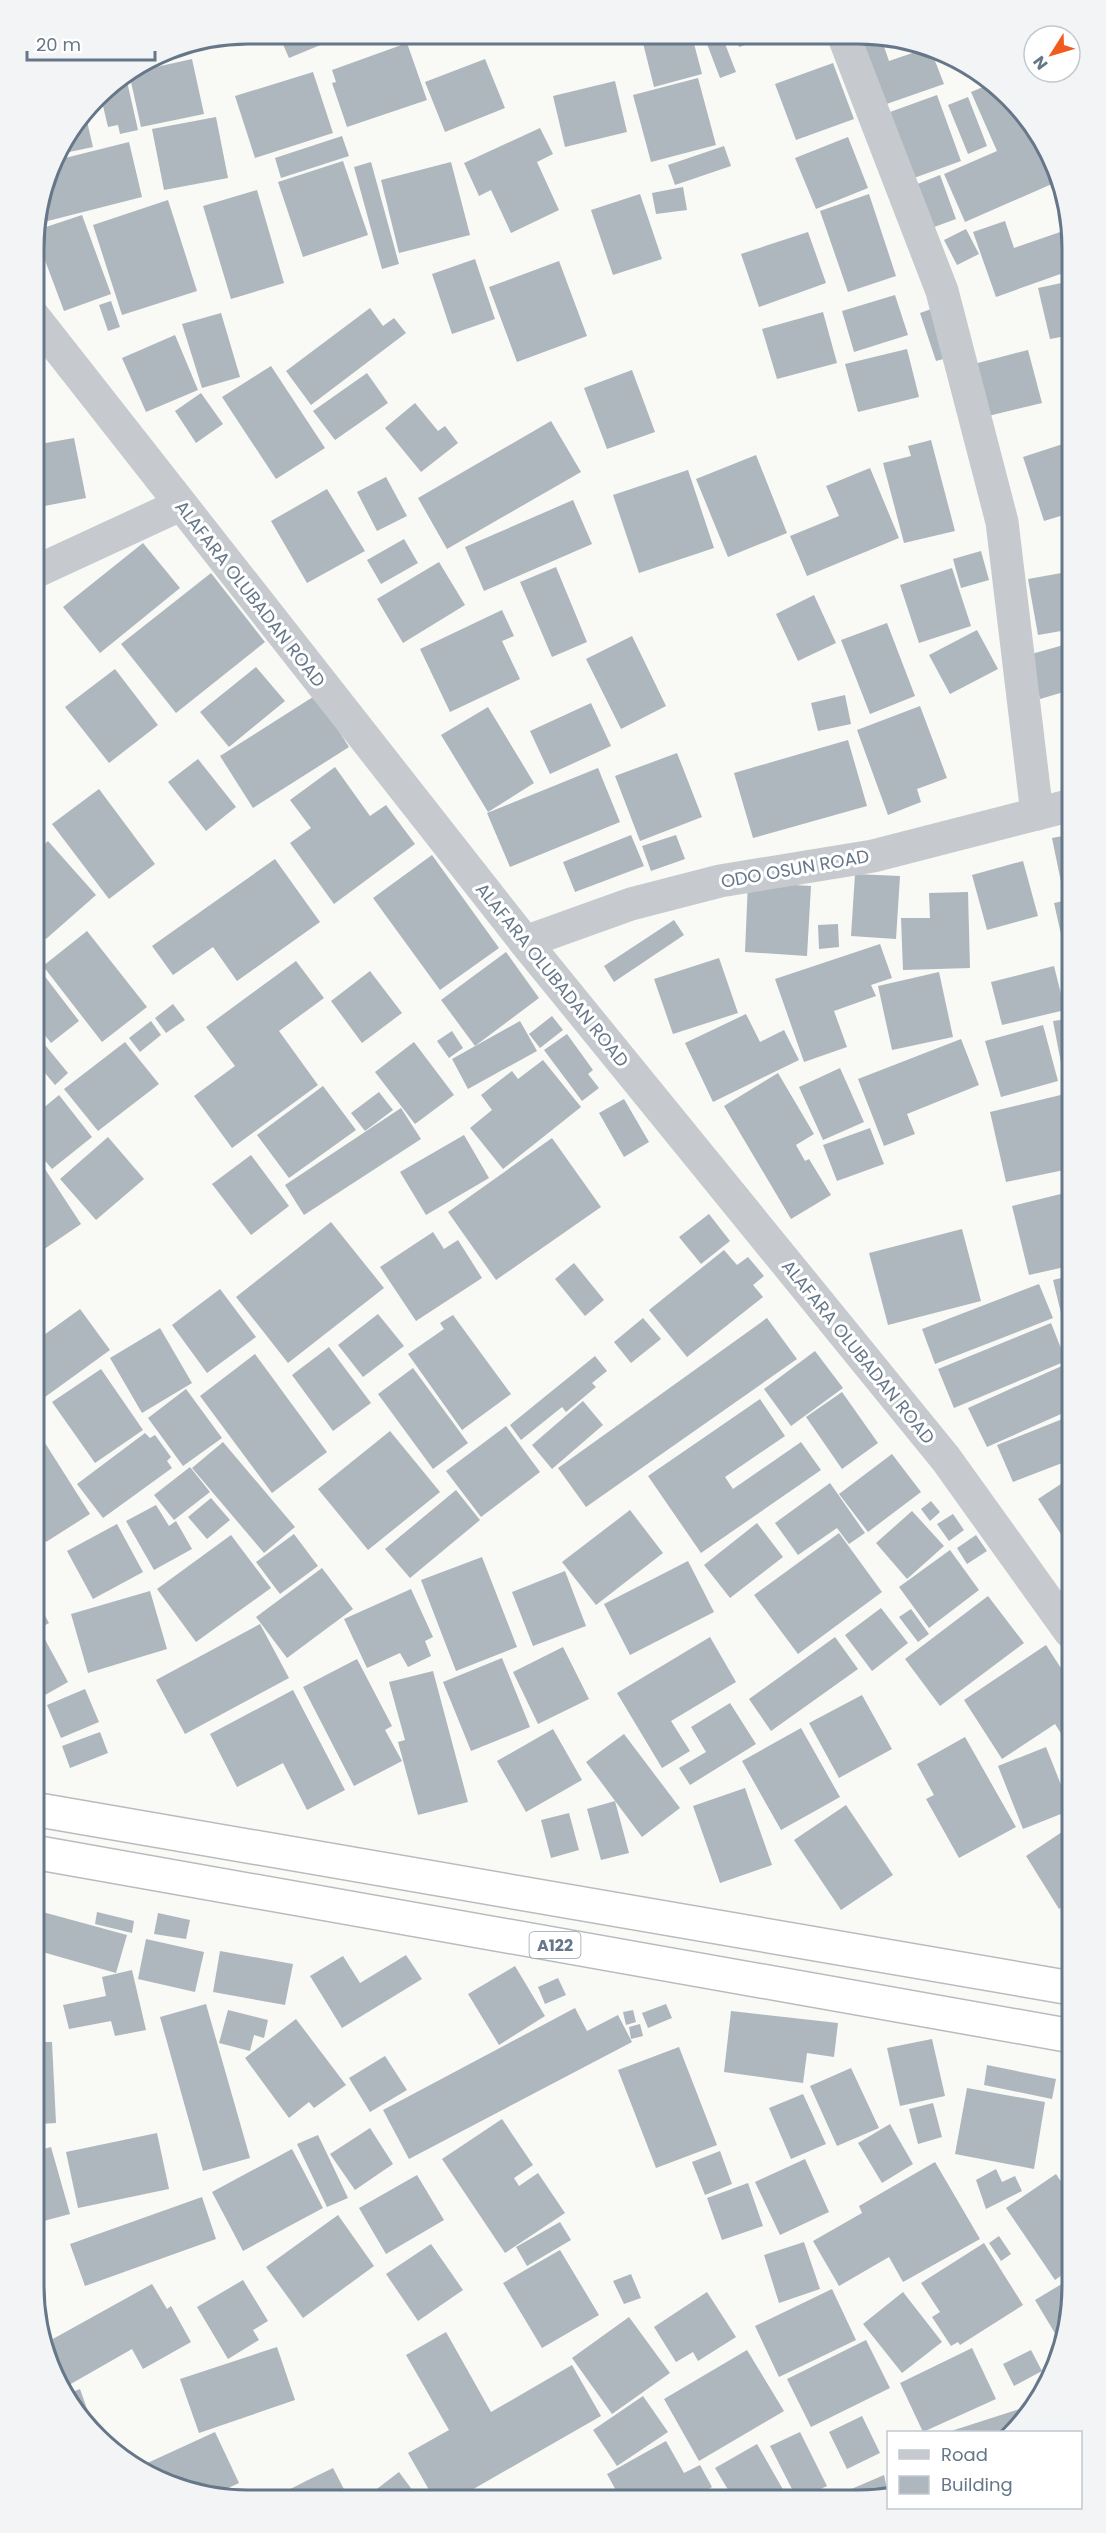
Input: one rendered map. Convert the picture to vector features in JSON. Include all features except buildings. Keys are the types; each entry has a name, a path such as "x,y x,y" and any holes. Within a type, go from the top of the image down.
{"highway":[{"path":"44,1811 1062,1986"},
{"name":"A122","path":"44,1854 1062,2034"},
{"path":"541,1943 546,1897"}],"street":[{"path":"847,44 942,291 1002,522 1052,810"},
{"name":"ALAFARA OLUBADAN ROAD","path":"44,331 525,942 946,1459 1062,1621"},
{"path":"44,568 180,505"},
{"name":"ODO OSUN ROAD","path":"525,942 631,904 720,881 873,856 1052,810"}]}
